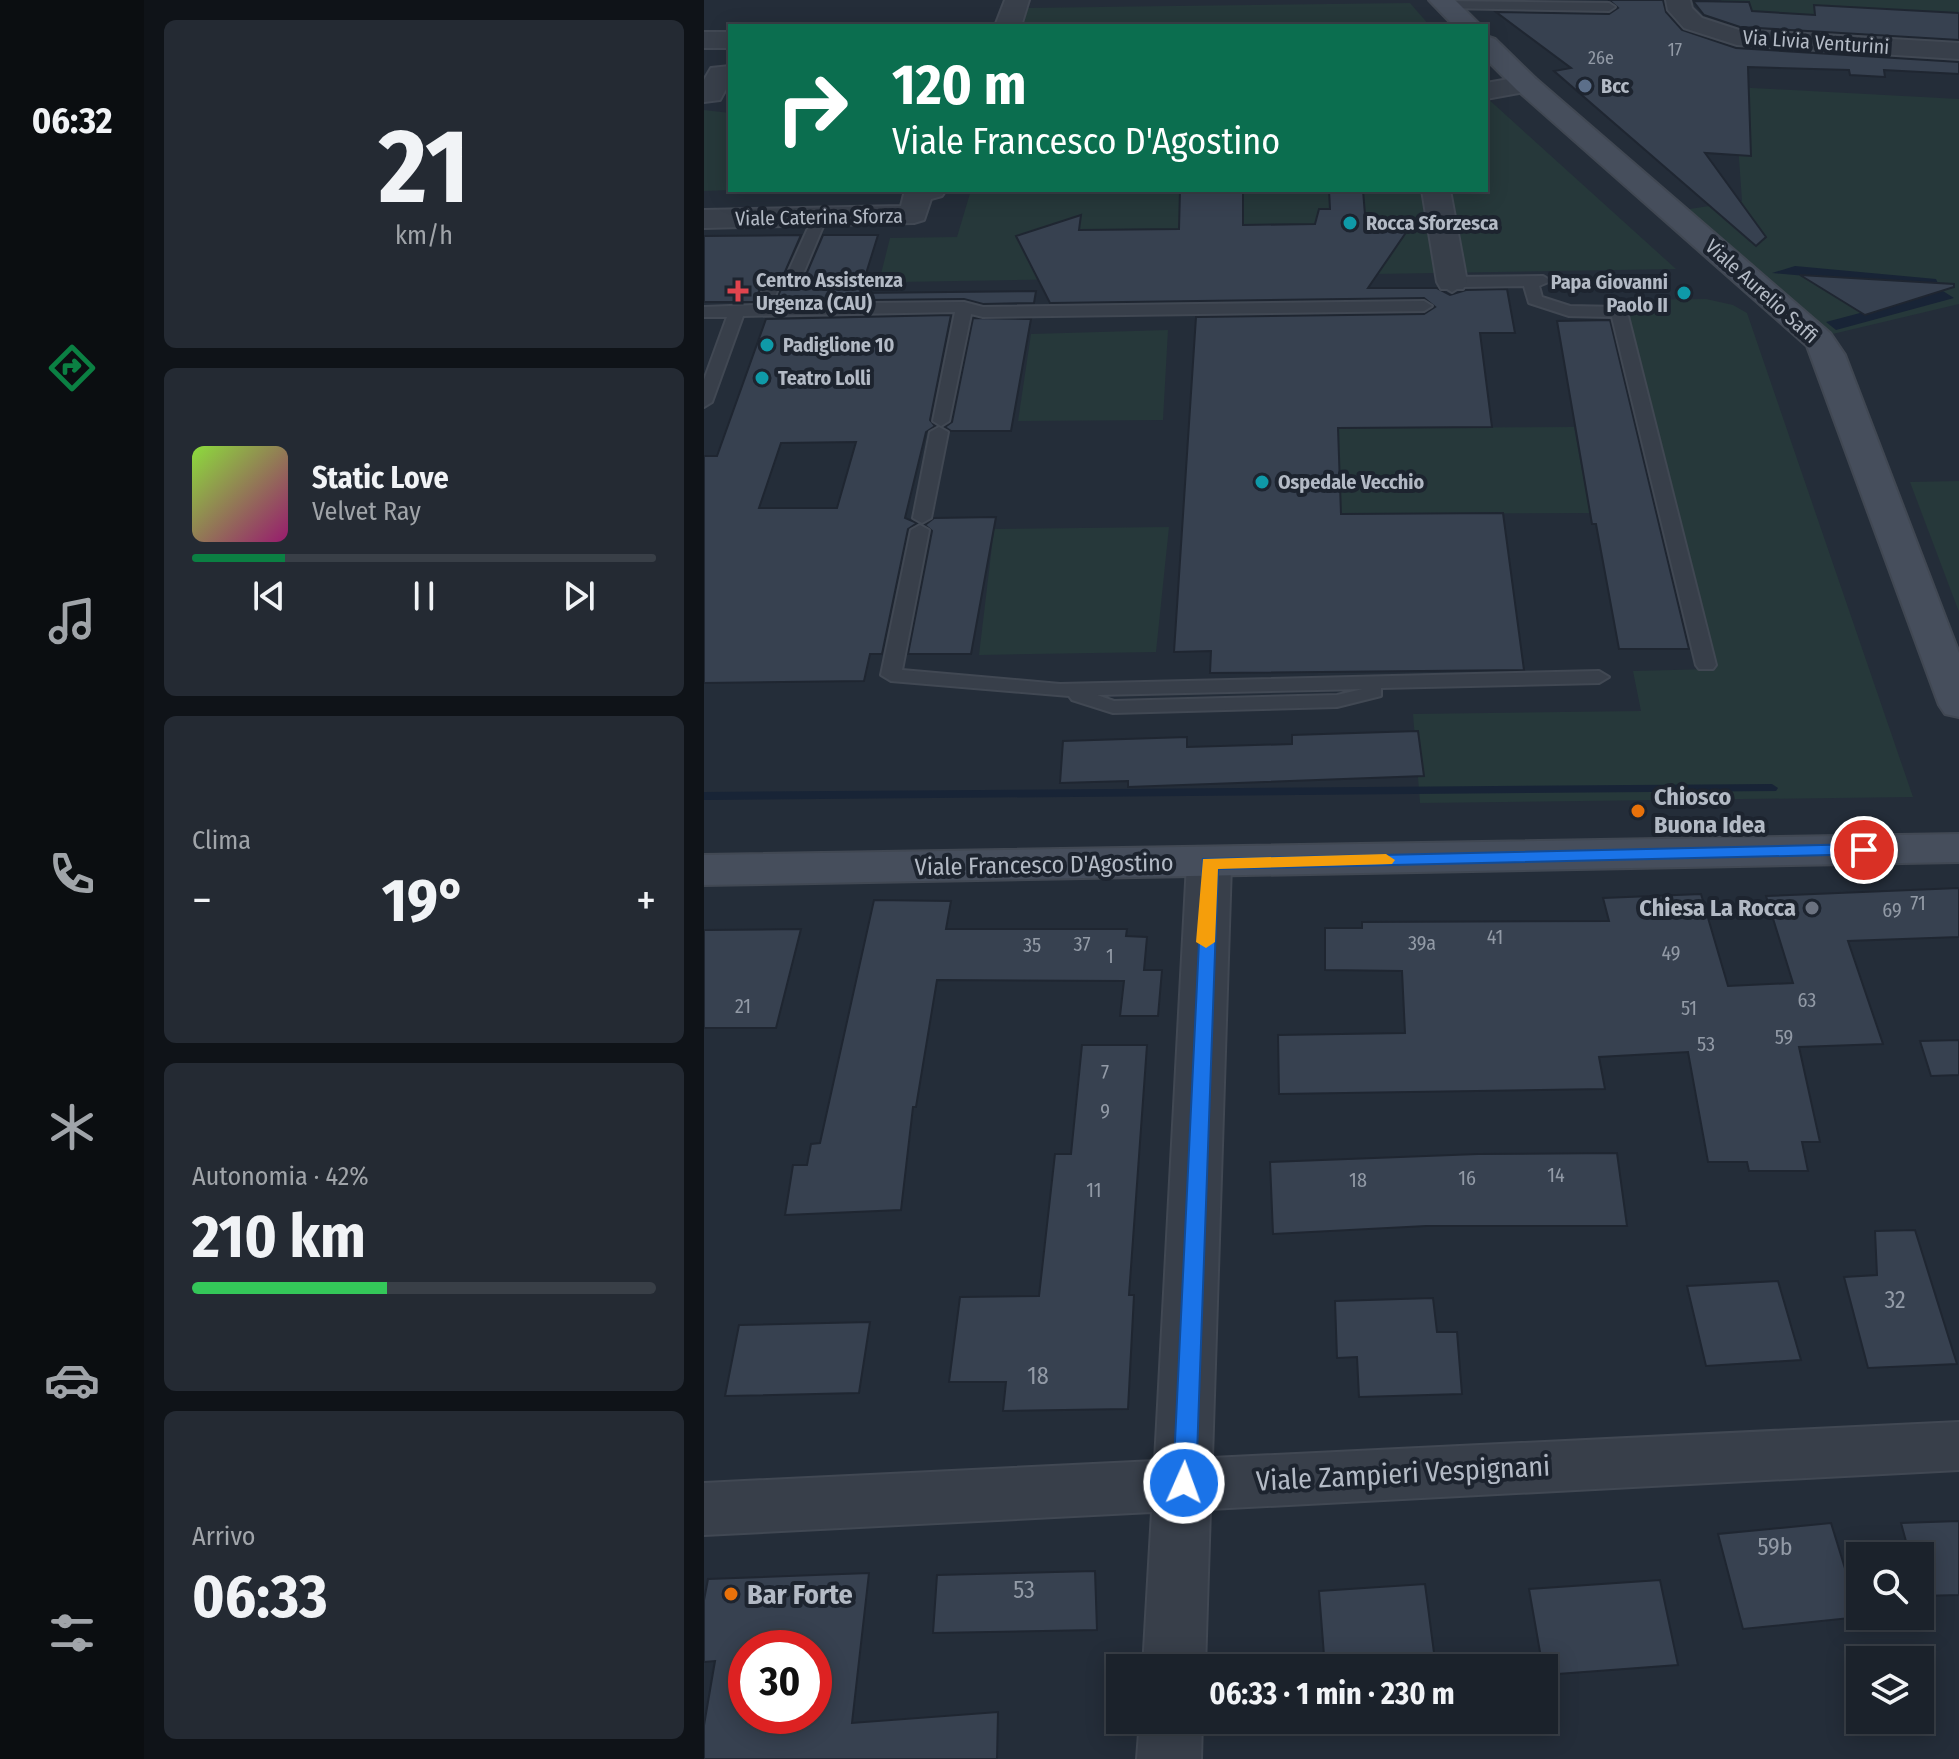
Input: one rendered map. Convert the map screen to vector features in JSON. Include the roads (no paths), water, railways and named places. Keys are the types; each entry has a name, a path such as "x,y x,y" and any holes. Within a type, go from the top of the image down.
{"street":[{"path":"1009,24 1017,0"},
{"path":"1443,2 1466,24"},
{"name":"Via Livia Venturini","path":"1677,6 1693,23 1737,37 1959,51"},
{"path":"704,40 728,40"},
{"name":"Viale Aurelio Saffi","path":"1488,46 1526,84 1819,340 1829,355 1862,441 1959,705"},
{"path":"704,94 711,94 720,74 728,74"},
{"path":"1488,91 1526,84"},
{"name":"Viale Caterina Sforza","path":"704,202 925,192 914,214 704,219"},
{"path":"1436,192 1452,285"},
{"name":"Viale Francesco D'Agostino","path":"704,870 1209,864 1959,848"},
{"path":"1175,1654 1209,864"},
{"name":"Viale Zampieri Vespignani","path":"704,1509 1959,1446"},
{"path":"1169,1759 1170,1734"}],"lane":[{"path":"1443,2 1609,7"},
{"path":"762,309 773,282 792,281 820,217"},
{"path":"1452,285 1537,281 1535,300 1569,311 1619,312 1706,665"},
{"path":"704,312 964,307 983,312 1424,306"},
{"path":"964,307 891,675 1060,690 1113,707 1337,701 1422,682 1599,677"},
{"path":"704,402 737,312"}],"water":[{"path":"1795,266 1936,279 1940,288 1772,273"},
{"path":"1943,291 1954,298 1836,330 1826,322"}],"waterway":[{"path":"704,796 1772,788"}],"place":[{"name":"Bcc","path":"1585,86"},
{"name":"Rocca Sforzesca","path":"1350,223"},
{"name":"Centro Assistenza Urgenza (CAU)","path":"738,291"},
{"name":"Papa Giovanni Paolo II","path":"1684,293"},
{"name":"Padiglione 10","path":"767,345"},
{"name":"Teatro Lolli","path":"762,378"},
{"name":"Ospedale Vecchio","path":"1262,482"},
{"name":"Chiosco Buona Idea","path":"1638,811"},
{"name":"Chiesa La Rocca","path":"1812,908"},
{"name":"Bar Forte","path":"731,1594"}]}
